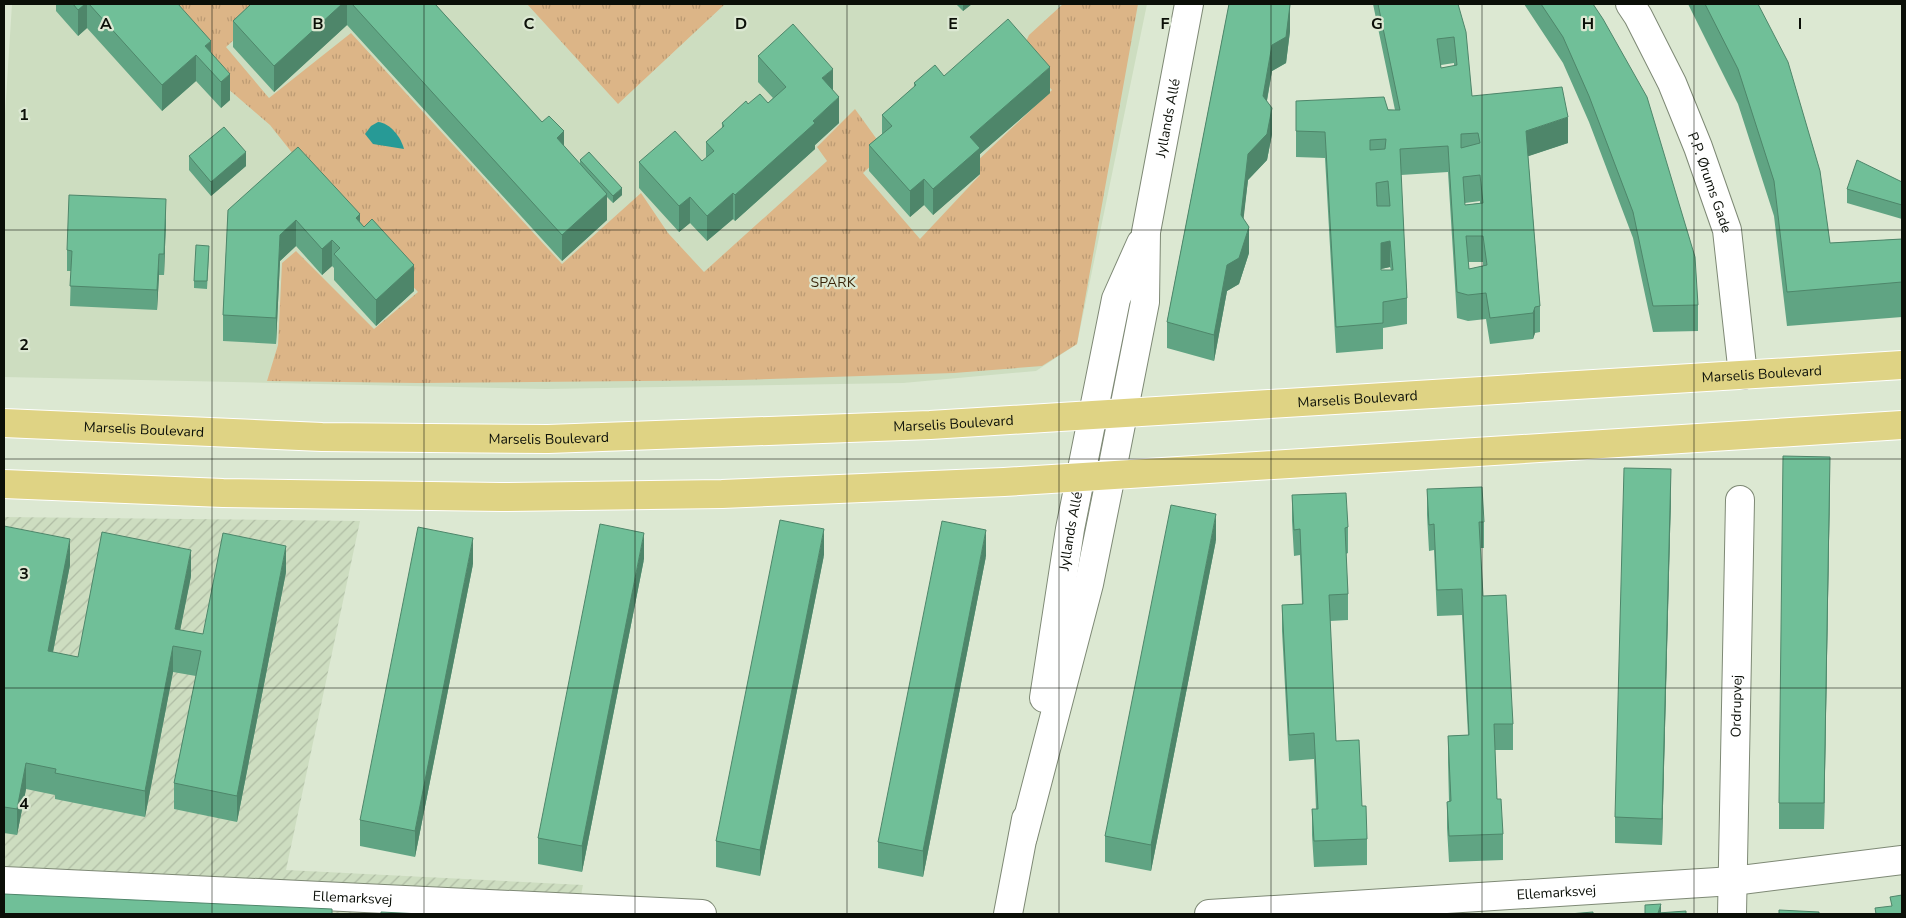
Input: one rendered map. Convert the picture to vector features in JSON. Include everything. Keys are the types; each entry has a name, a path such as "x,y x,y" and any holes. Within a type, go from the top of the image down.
{"main road":[{"name":"Marselis Boulevard","path":"4,423 322,437 548,439 930,425 1902,365"},
{"path":"4,484 223,493 501,497 722,494 1080,477 1902,425"}],"street":[{"name":"Jyllands Allé","path":"1023,837 1089,584 1111,475 1145,302 1146,232 1189,4"},
{"name":"P.P. Ørums Gade","path":"1630,4 1672,83 1698,147 1727,230 1743,374"},
{"name":"Jyllands Allé","path":"1008,914 1023,837 1061,579 1116,298 1146,232"},
{"name":"Ordrupvej","path":"1732,914 1740,500"},
{"name":"Ellemarksvej","path":"1209,914 1733,881 1902,860"},
{"name":"Ellemarksvej","path":"4,881 590,912 702,914"}],"shaded area":[{"path":"12,4 1147,4 1077,344 1036,371 903,383 546,389 4,377 4,130"},
{"path":"4,517 360,521 286,870 583,885 577,914 4,914"}],"green space":[{"name":"SPARK","path":"163,4 255,4 264,13 226,47 269,98 351,33 562,264 641,193 668,233 704,272 827,161 817,147 855,109 886,152 863,173 920,239 980,175 974,164 1052,90 1020,55 1029,35 1063,4 1138,4 1077,344 1042,366 954,373 741,380 418,383 267,381 278,345 282,263 296,251 374,329 418,292 309,174 270,125 211,74"},
{"path":"527,4 725,4 618,104"}],"water":[{"path":"378,122 387,125 394,131 404,149 373,144 365,134 371,126"}],"building":[{"path":"73,4 85,4 78,10"},
{"path":"89,4 178,4 211,41 205,46 230,74 221,82 196,55 162,85"},
{"path":"251,4 342,4 274,66 233,21"},
{"path":"352,4 435,4 542,122 549,116 564,131 557,138 607,194 562,235"},
{"path":"1229,4 1290,5 1286,37 1272,45 1263,96 1272,108 1267,134 1248,154 1241,215 1249,227 1239,258 1227,265 1214,335 1167,322"},
{"path":"1378,4 1458,4 1466,32 1472,96 1562,87 1568,117 1526,131 1540,306 1535,307 1533,313 1490,318 1486,293 1468,295 1457,292 1448,146 1400,149 1407,298 1383,302 1383,323 1336,327 1325,132 1296,131 1296,101 1384,97 1388,110 1400,110","holes":["1454,37 1457,65 1441,68 1437,39","1478,133 1480,143 1461,148 1461,134","1386,139 1385,149 1370,150 1370,140","1480,175 1483,203 1465,205 1463,177","1388,181 1390,206 1377,206 1376,183","1466,236 1483,236 1487,265 1469,269","1390,241 1393,270 1381,270 1381,243"]},
{"path":"1541,4 1593,4 1647,97 1695,257 1698,305 1653,306 1633,212 1589,96 1563,37"},
{"path":"1705,4 1758,4 1788,62 1820,171 1830,243 1902,239 1902,282 1787,292 1774,181 1738,69"},
{"path":"1008,19 1050,67 970,137 980,148 933,189 924,179 910,191 869,145 892,126 882,115 916,85 914,83 935,65 944,76"},
{"path":"793,24 833,69 822,78 839,97 813,121 815,123 735,195 733,193 707,216 690,197 679,206 639,162 675,131 702,161 714,151 706,142 724,126 722,123 746,101 748,104 760,94 768,103 786,87 758,56"},
{"path":"224,127 246,152 211,182 189,156"},
{"path":"298,147 360,214 356,218 364,227 372,219 414,265 376,300 334,254 340,248 332,240 322,249 296,220 280,235 276,318 223,315 228,210"},
{"path":"589,152 622,188 613,196 580,160"},
{"path":"1857,160 1902,182 1902,205 1847,189"},
{"path":"69,195 166,199 164,254 159,254 157,290 70,286 72,251 67,250"},
{"path":"196,245 209,246 207,281 194,281"},
{"path":"1783,456 1830,457 1824,803 1779,803"},
{"path":"1624,468 1671,469 1662,819 1615,817"},
{"path":"1482,487 1484,522 1479,522 1483,596 1506,595 1513,724 1494,724 1497,799 1501,799 1503,834 1449,836 1447,802 1451,801 1448,736 1469,735 1462,589 1437,590 1434,524 1429,525 1427,489"},
{"path":"1346,493 1348,527 1345,528 1348,594 1329,595 1336,741 1359,740 1362,806 1366,806 1367,839 1314,841 1312,809 1318,809 1314,733 1289,735 1282,605 1303,604 1300,529 1294,530 1292,495"},
{"path":"1171,505 1216,514 1151,845 1105,836"},
{"path":"780,520 824,529 760,850 716,841"},
{"path":"942,521 986,530 923,851 878,842"},
{"path":"600,524 644,533 582,846 538,838"},
{"path":"4,526 70,539 48,651 78,657 102,532 191,550 175,629 203,634 223,533 286,546 237,796 174,783 201,651 173,646 145,791 55,773 56,769 26,763 17,809 4,807"},
{"path":"418,527 473,538 415,831 360,820"},
{"path":"4,894 332,909 332,914 4,914"},
{"path":"1902,895 1902,914 1876,914 1875,908 1892,906 1890,897"},
{"path":"1661,904 1658,913 1686,911 1686,914 1645,914 1645,905"},
{"path":"1779,910 1819,912 1819,914 1779,914"},
{"path":"381,912 421,914 381,914"},
{"path":"1593,912 1593,914 1569,914"}]}
